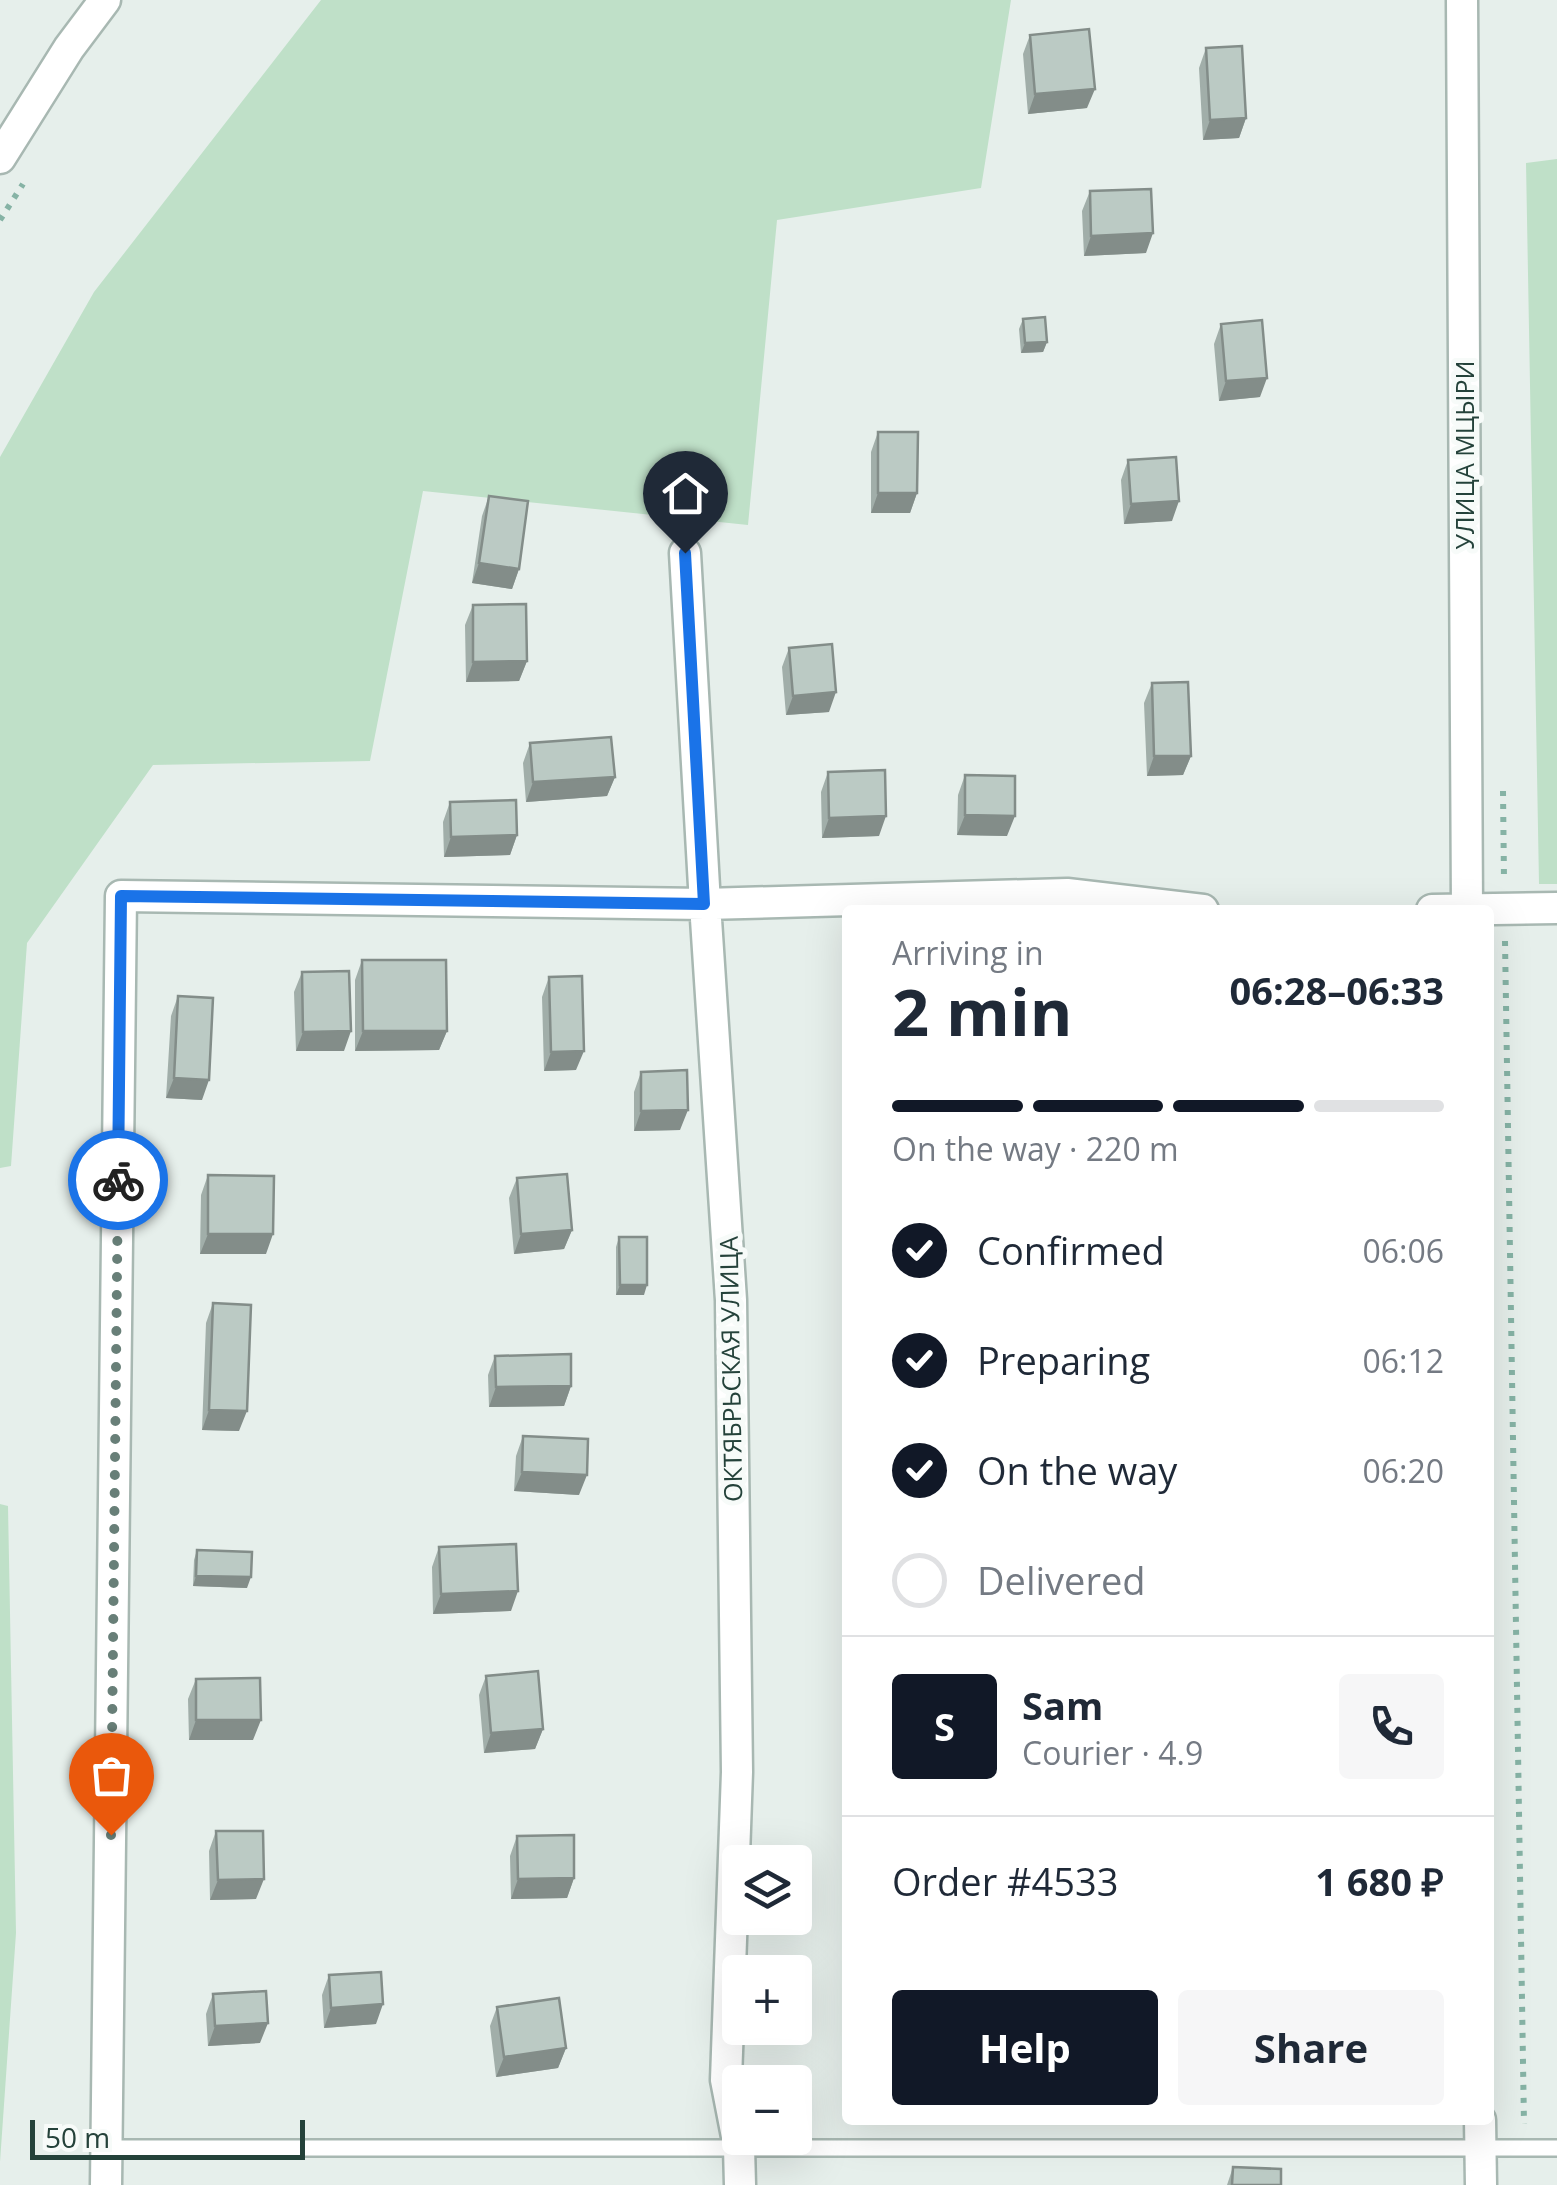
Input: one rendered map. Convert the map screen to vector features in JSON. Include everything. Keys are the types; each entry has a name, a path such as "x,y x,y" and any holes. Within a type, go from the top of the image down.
{"street":[{"path":"0,158 69,48 105,0"},
{"name":"УЛИЦА МЦЫРИ","path":"1462,0 1467,905"},
{"name":"ОКТЯБРЬСКАЯ УЛИЦА","path":"685,553 704,904 732,1300 737,1772 727,2065"},
{"path":"106,2185 121,896 704,904 1066,894 1160,905"},
{"path":"1494,909 1557,908"},
{"path":"1480,2133 1481,2185"},
{"name":"ОКТЯБРЬСКАЯ УЛИЦА","path":"740,2155 740,2185"}],"lane":[{"path":"812,2147 1480,2133 1524,2147 1557,2148"},
{"path":"108,2148 722,2148"}],"path":[{"path":"1503,790 1524,2147"}],"green space":[{"path":"321,0 1011,0 981,188 777,220 748,525 423,491 370,761 153,765 27,943 11,1166 0,1168 0,457 94,292"},
{"path":"1557,159 1557,884 1539,884 1526,163"},
{"path":"0,1504 8,1506 16,1933 0,2162"}],"building":[{"path":"1089,29 1095,89 1035,94 1030,35"},
{"path":"1242,46 1246,118 1210,120 1206,48"},
{"path":"1151,189 1153,233 1091,236 1090,191"},
{"path":"1045,317 1047,342 1025,343 1023,319"},
{"path":"1262,320 1267,378 1226,381 1221,324"},
{"path":"878,432 918,432 917,493 878,493"},
{"path":"1176,457 1179,501 1131,504 1128,460"},
{"path":"489,496 528,501 519,569 479,563"},
{"path":"526,604 527,661 473,662 473,605"},
{"path":"832,644 836,692 793,696 789,648"},
{"path":"1188,682 1191,756 1154,756 1152,683"},
{"path":"611,737 615,777 533,782 530,743"},
{"path":"885,770 886,816 829,818 828,772"},
{"path":"965,775 1015,776 1015,816 965,815"},
{"path":"516,800 517,835 451,837 450,802"},
{"path":"362,960 446,960 447,1031 363,1031"},
{"path":"349,971 351,1031 303,1032 302,972"},
{"path":"582,976 584,1051 551,1052 549,977"},
{"path":"178,996 213,998 209,1080 174,1078"},
{"path":"687,1070 688,1110 641,1111 641,1072"},
{"path":"567,1174 572,1230 521,1234 517,1178"},
{"path":"208,1175 274,1176 273,1234 208,1234"},
{"path":"619,1237 647,1237 647,1285 620,1285"},
{"path":"213,1303 251,1305 247,1411 209,1410"},
{"path":"571,1354 571,1386 496,1387 495,1356"},
{"path":"523,1436 588,1439 587,1475 522,1472"},
{"path":"516,1544 518,1591 441,1594 439,1547"},
{"path":"197,1550 252,1552 251,1577 196,1576"},
{"path":"538,1671 543,1729 491,1733 486,1676"},
{"path":"260,1678 261,1720 196,1720 196,1679"},
{"path":"216,1831 263,1831 264,1879 218,1880"},
{"path":"574,1835 574,1878 518,1879 517,1836"},
{"path":"381,1972 383,2004 331,2008 329,1975"},
{"path":"266,1991 268,2023 215,2026 213,1994"},
{"path":"559,1998 566,2048 504,2057 497,2007"},
{"path":"1233,2167 1281,2169 1281,2185 1232,2185"}],"way so far":[{"path":"111,1835 118,1180"}],"route":[{"path":"118,1180 121,896 704,904 685,553"}]}
